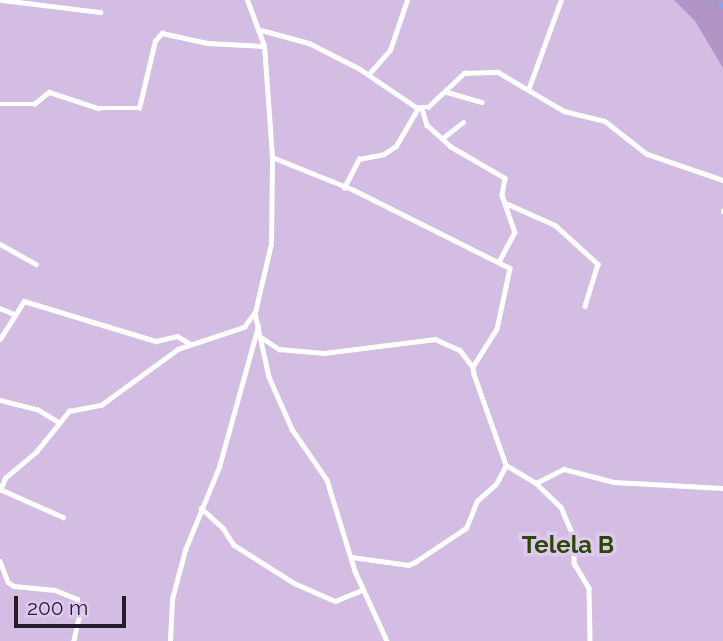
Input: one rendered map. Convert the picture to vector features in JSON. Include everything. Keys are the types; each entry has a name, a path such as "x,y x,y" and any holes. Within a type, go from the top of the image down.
{"street":[{"path":"2,0 100,12"},
{"path":"63,517 0,489 72,409 101,405 190,343 244,327 255,313 271,244 272,157 264,46 261,30 247,0"},
{"path":"369,74 390,50 407,0"},
{"path":"528,90 561,0"},
{"path":"261,30 309,43 369,74 420,108 427,125 444,137 454,150 505,178 502,195 515,232 500,260"},
{"path":"0,104 34,104 48,92 98,108 139,108 155,41 162,33 207,43 264,46"},
{"path":"344,188 359,159 384,154 396,146 420,108 446,91 468,71 498,72 564,111 605,121 647,154 723,180"},
{"path":"446,91 482,102"},
{"path":"444,137 463,122"},
{"path":"272,157 500,260 512,271 487,351 473,367"},
{"path":"507,204 555,225 597,262 597,275 585,306"},
{"path":"0,244 36,264"},
{"path":"0,339 24,301 156,341 177,336 190,343"},
{"path":"0,308 14,314"},
{"path":"255,313 269,377 292,429 327,480 362,590 387,641"},
{"path":"170,641 172,599 201,508 219,467 258,325"},
{"path":"260,337 279,349 331,353 435,339 460,350 473,367 490,430 506,465 536,483 561,507 574,537 573,563 589,588 590,641"},
{"path":"0,400 37,409 59,422"},
{"path":"352,556 408,565 415,562 466,528 477,501 496,484 506,465"},
{"path":"536,483 564,469 614,482 723,488"},
{"path":"201,508 223,528 234,545 284,578 335,601 362,590"},
{"path":"0,561 8,582 14,586 55,590 77,599 80,614 74,641"}],"shaded area":[{"path":"674,0 723,0 723,68 695,21"}],"waterway":[{"path":"718,0 723,8"}],"district":[{"name":"Telela B","path":"568,545"}]}
